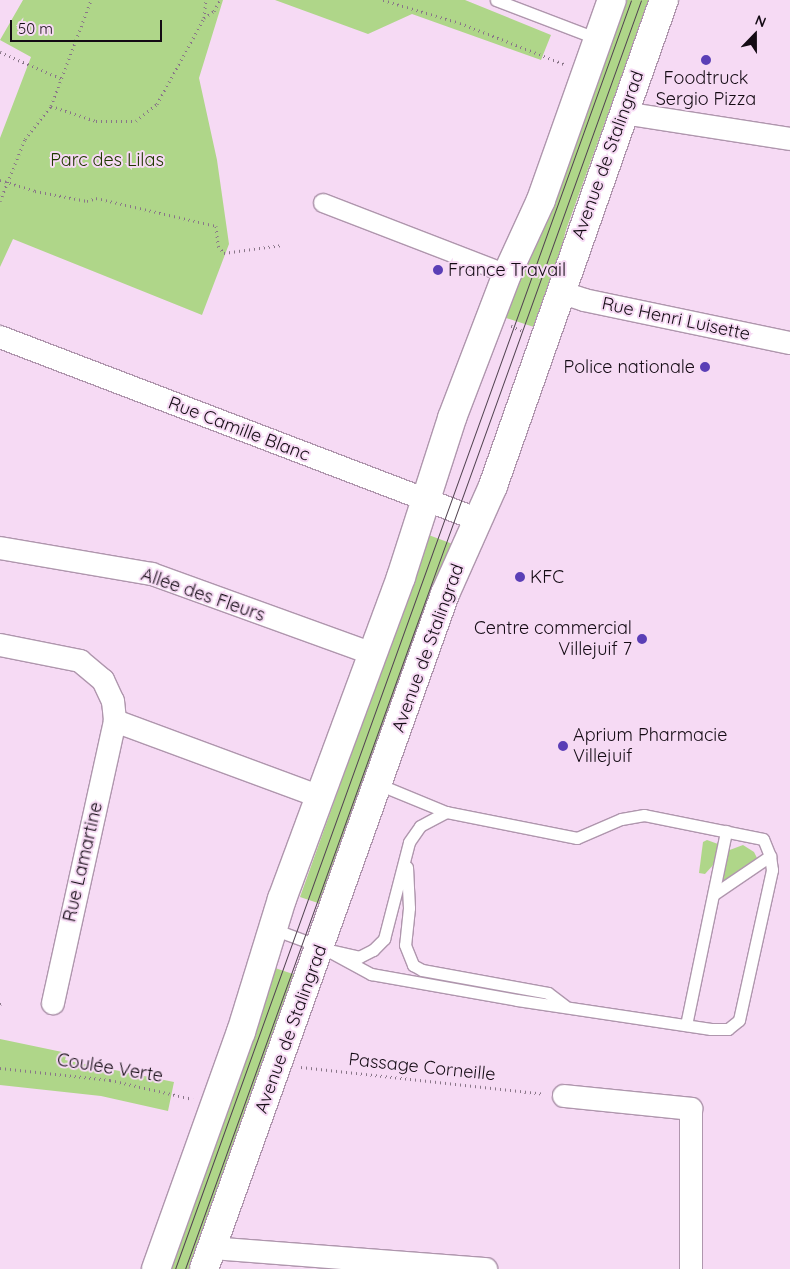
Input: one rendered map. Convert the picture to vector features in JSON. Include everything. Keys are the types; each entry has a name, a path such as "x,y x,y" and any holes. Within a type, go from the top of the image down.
{"main road":[{"path":"156,1269 214,1106 271,929 373,654 424,500 489,319 506,274 541,200 612,0"},
{"name":"Avenue de Stalingrad","path":"207,1258 321,947 446,594 479,520 563,293 573,251 664,0"}],"street":[{"path":"624,113 790,139"},
{"path":"322,203 506,274"},
{"name":"Rue Henri Luisette","path":"563,293 584,300 790,343"},
{"name":"Rue Camille Blanc","path":"0,337 479,520"},
{"name":"Allée des Fleurs","path":"0,548 152,574 373,654"},
{"name":"Rue Lamartine","path":"0,645 67,656 95,670 110,692 115,721 53,1003"},
{"path":"115,721 320,797"},
{"path":"564,1096 691,1109 691,1269"},
{"path":"207,1258 486,1269"}],"lane":[{"path":"496,0 598,39"},
{"path":"321,947 370,974 566,1007 686,1024 728,1029 739,1020 772,870 770,856 758,836 644,815 621,819 577,838 446,812 378,784"},
{"path":"271,929 321,947 359,957 373,950 384,939 409,842 420,826 446,812"},
{"path":"686,1024 726,830"},
{"path":"406,856 409,908 405,945 413,965 422,970 548,993 566,1007"},
{"path":"714,894 770,856"}],"path":[{"path":"0,201 25,139 51,106 91,0"},
{"path":"51,106 96,121 136,121 157,104 204,18 206,0"},
{"path":"204,18 214,11 220,0"},
{"path":"383,0 460,23 586,71"},
{"path":"0,52 62,79"},
{"path":"0,180 87,201 96,198 216,226 218,246 224,253 282,246"},
{"path":"489,319 545,339"},
{"name":"Passage Corneille","path":"277,1065 564,1096"},
{"name":"Coulée Verte","path":"0,1068 110,1080 172,1092 214,1106"}],"green space":[{"name":"Parc des Lilas","path":"23,0 223,0 199,78 217,160 229,244 202,315 13,239 0,267 0,138 31,57 0,40"},
{"path":"275,0 465,0 551,35 541,60 412,14 368,34"},
{"path":"622,0 649,0 566,230 540,329 500,316"},
{"path":"426,534 458,546 324,905 300,897 411,587"},
{"path":"707,840 718,844 714,864 705,874 699,873 703,842"},
{"path":"743,845 754,852 757,858 722,882 727,851"},
{"path":"269,966 299,976 194,1269 166,1269"},
{"path":"0,1039 67,1053 65,1060 174,1082 168,1111 101,1096 0,1085"}],"tram line":[{"path":"175,1269 631,0"},
{"path":"185,1269 641,0"}],"place":[{"name":"Foodtruck Sergio Pizza","path":"706,60"},
{"name":"France Travail","path":"438,270"},
{"name":"Police nationale","path":"705,367"},
{"name":"KFC","path":"520,577"},
{"name":"Centre commercial Villejuif 7","path":"642,639"},
{"name":"Aprium Pharmacie Villejuif","path":"563,746"}]}
